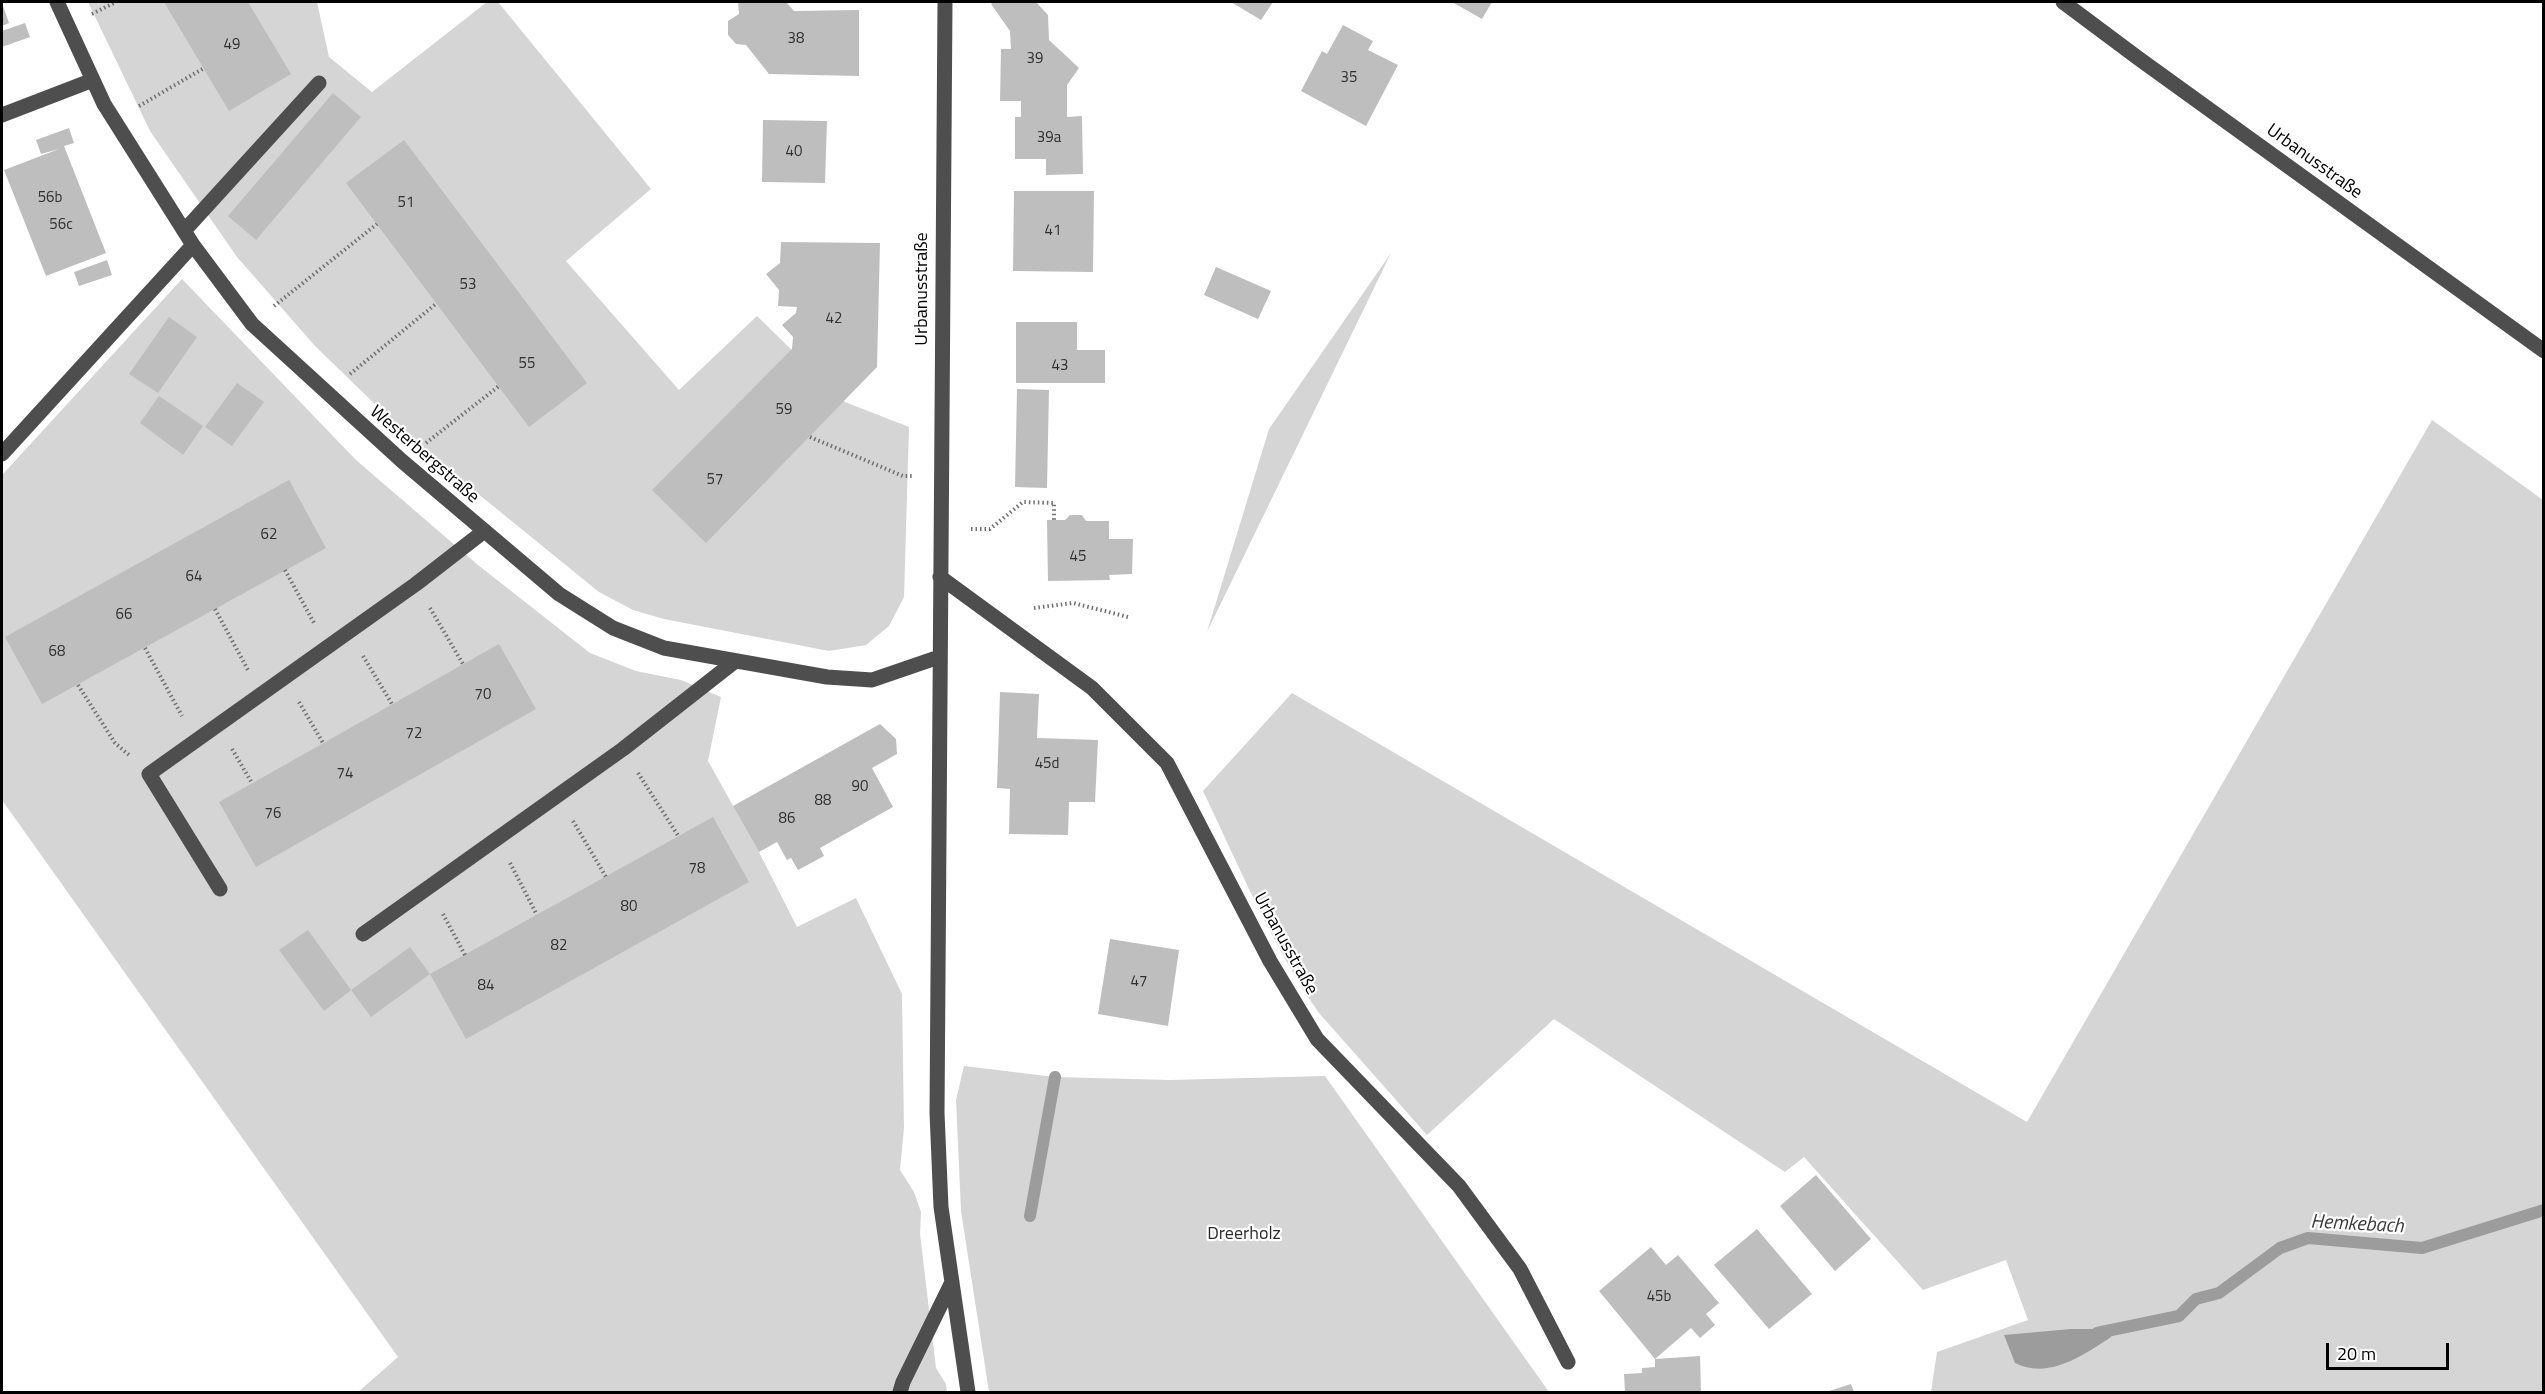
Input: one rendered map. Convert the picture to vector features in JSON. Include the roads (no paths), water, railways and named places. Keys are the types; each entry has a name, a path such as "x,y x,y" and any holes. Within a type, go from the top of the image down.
{"street":[{"name":"Westerbergstraße","path":"57,2 104,104 193,245 252,324 326,394 483,532 558,594 613,628 663,648 734,662 827,677 872,680 939,657"},
{"name":"Urbanusstraße","path":"945,2 937,1113 941,1207 968,1392"},
{"name":"Urbanusstraße","path":"2063,2 2544,351"},
{"path":"2,115 93,80"},
{"path":"184,231 319,83"},
{"path":"2,454 193,245"},
{"path":"220,889 149,774 416,584 483,532"},
{"name":"Urbanusstraße","path":"940,577 1092,688 1167,763 1270,961 1317,1039 1459,1186 1520,1269 1568,1362"},
{"path":"363,934 624,749 734,662"},
{"path":"900,1392 952,1282"}],"waterway":[{"path":"1030,1216 1055,1077"},
{"name":"Hemkebach","path":"2097,1333 2179,1316 2196,1299 2219,1293 2280,1248 2308,1238 2422,1248 2544,1210"}],"park label":[{"name":"Dreerholz","path":"1244,1235"}]}
